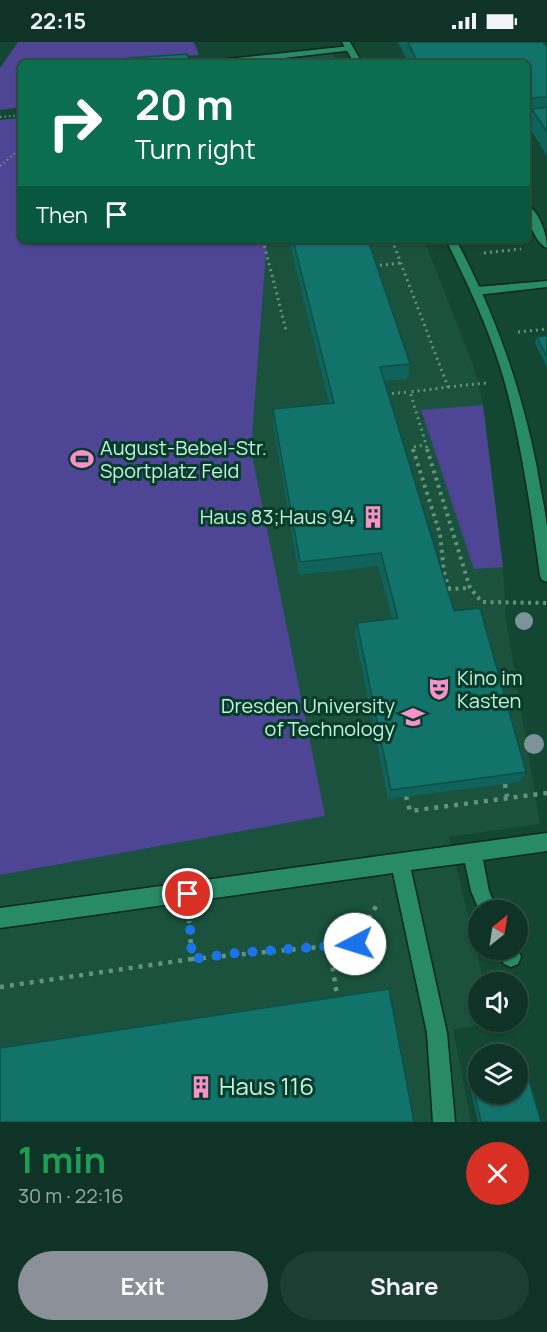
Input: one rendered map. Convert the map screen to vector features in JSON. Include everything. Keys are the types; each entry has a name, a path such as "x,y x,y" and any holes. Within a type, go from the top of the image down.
{"street":[{"path":"240,60 348,45 356,60"},
{"path":"530,214 547,245"},
{"path":"453,243 476,291 510,381 537,509 547,576"},
{"path":"476,291 547,284"},
{"path":"0,918 188,894 547,842"},
{"path":"472,852 484,900"},
{"path":"400,862 437,1034 444,1122"}],"path":[{"path":"0,117 18,115"},
{"path":"0,166 18,151"},
{"path":"264,243 286,330"},
{"path":"393,243 448,387"},
{"path":"460,256 525,248"},
{"path":"370,267 400,263"},
{"path":"382,394 510,381"},
{"path":"410,392 470,588 482,602 547,603"},
{"path":"426,445 412,447 440,534 444,572 449,589"},
{"path":"441,589 470,588"},
{"path":"505,784 507,797"},
{"path":"406,796 410,811 507,797 547,794"},
{"path":"0,987 237,953 355,944 400,862"},
{"path":"188,894 192,959"},
{"path":"329,946 339,1001"}],"shaded area":[{"path":"18,42 194,42 199,55 128,60 18,60 18,107 0,110 0,68"},
{"path":"333,54 336,60 272,60"},
{"path":"18,118 18,243 267,243 251,450 325,816 0,875 0,120"},
{"name":"Dresden University of Technology","path":"267,243 425,243 475,370 483,405 503,567 506,619 540,824 449,837 468,916 468,960 479,960 482,972 468,972 468,1027 453,1029 471,1122 0,1122 0,875 324,816 251,450"},
{"path":"483,405 503,567 474,569 421,410"}],"building":[{"path":"408,42 543,42 547,47 547,97 530,98 530,60 417,60"},
{"path":"187,54 188,60 101,60"},
{"path":"547,107 547,132 532,109"},
{"name":"Haus 83;Haus 94","path":"294,243 369,243 410,364 380,367 454,611 480,608 526,772 391,790 357,623 398,618 381,553 300,562 273,409 334,403"},
{"path":"547,336 547,357 537,337"},
{"name":"Haus 116","path":"389,989 414,1122 0,1122 0,1048"},
{"path":"528,1077 541,1122 481,1122 477,1104 528,1104"}],"place":[{"name":"August-Bebel-Str. Sportplatz Feld","path":"82,459"},
{"name":"Haus 83;Haus 94","path":"373,517"},
{"name":"Kino im Kasten","path":"439,689"},
{"name":"Dresden University of Technology","path":"413,717"},
{"name":"Haus 116","path":"201,1087"}],"route":[{"path":"188,894 192,959 237,953 355,944"}]}
